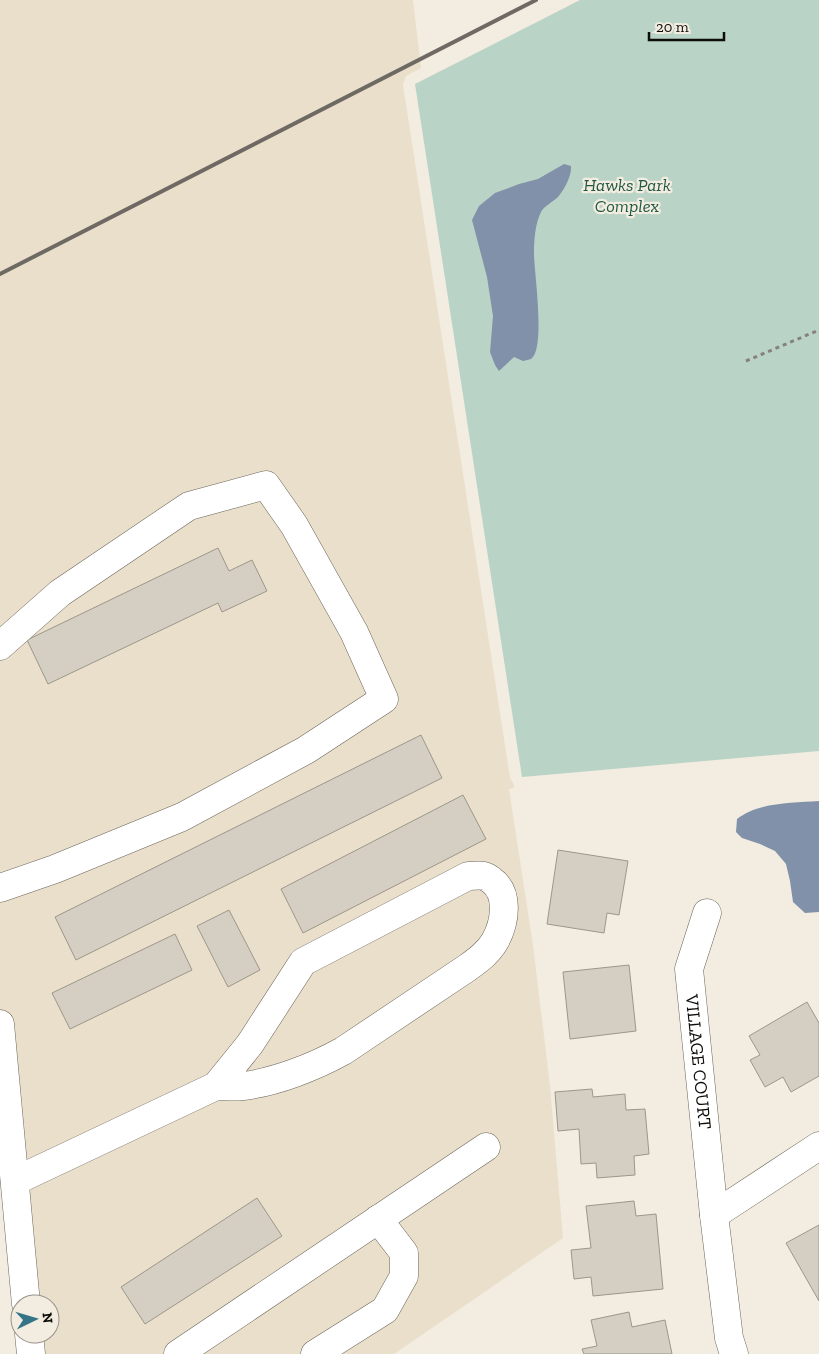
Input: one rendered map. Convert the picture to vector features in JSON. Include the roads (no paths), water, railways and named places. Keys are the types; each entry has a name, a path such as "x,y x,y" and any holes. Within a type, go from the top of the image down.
{"street":[{"path":"0,646 60,593 189,506 266,485 294,525 354,632 384,699 306,750 182,817 56,869 0,888"},
{"path":"15,1181 216,1086 242,1086 279,1078 322,1063 343,1051 467,968 486,953 502,926 504,909 502,895 496,883 484,876 468,876 303,962 250,1044 216,1086"},
{"name":"VILLAGE COURT","path":"707,913 689,969 714,1215 729,1338 734,1354"},
{"path":"0,1024 25,1294"},
{"path":"714,1215 819,1146"},
{"path":"178,1354 486,1147"},
{"path":"314,1354 385,1310 404,1276 404,1253 378,1219"}],"water":[{"path":"564,164 571,166 567,183 558,197 541,212 535,232 534,253 539,326 535,352 529,360 523,361 514,357 499,371 490,352 493,316 487,277 472,220 479,206 495,193 538,179"},
{"path":"819,801 819,912 805,913 793,902 786,864 775,851 742,838 736,832 737,819 746,813 765,806"}],"railway":[{"path":"0,274 536,0"}],"park label":[{"name":"Hawks Park Complex","path":"627,195"}]}
